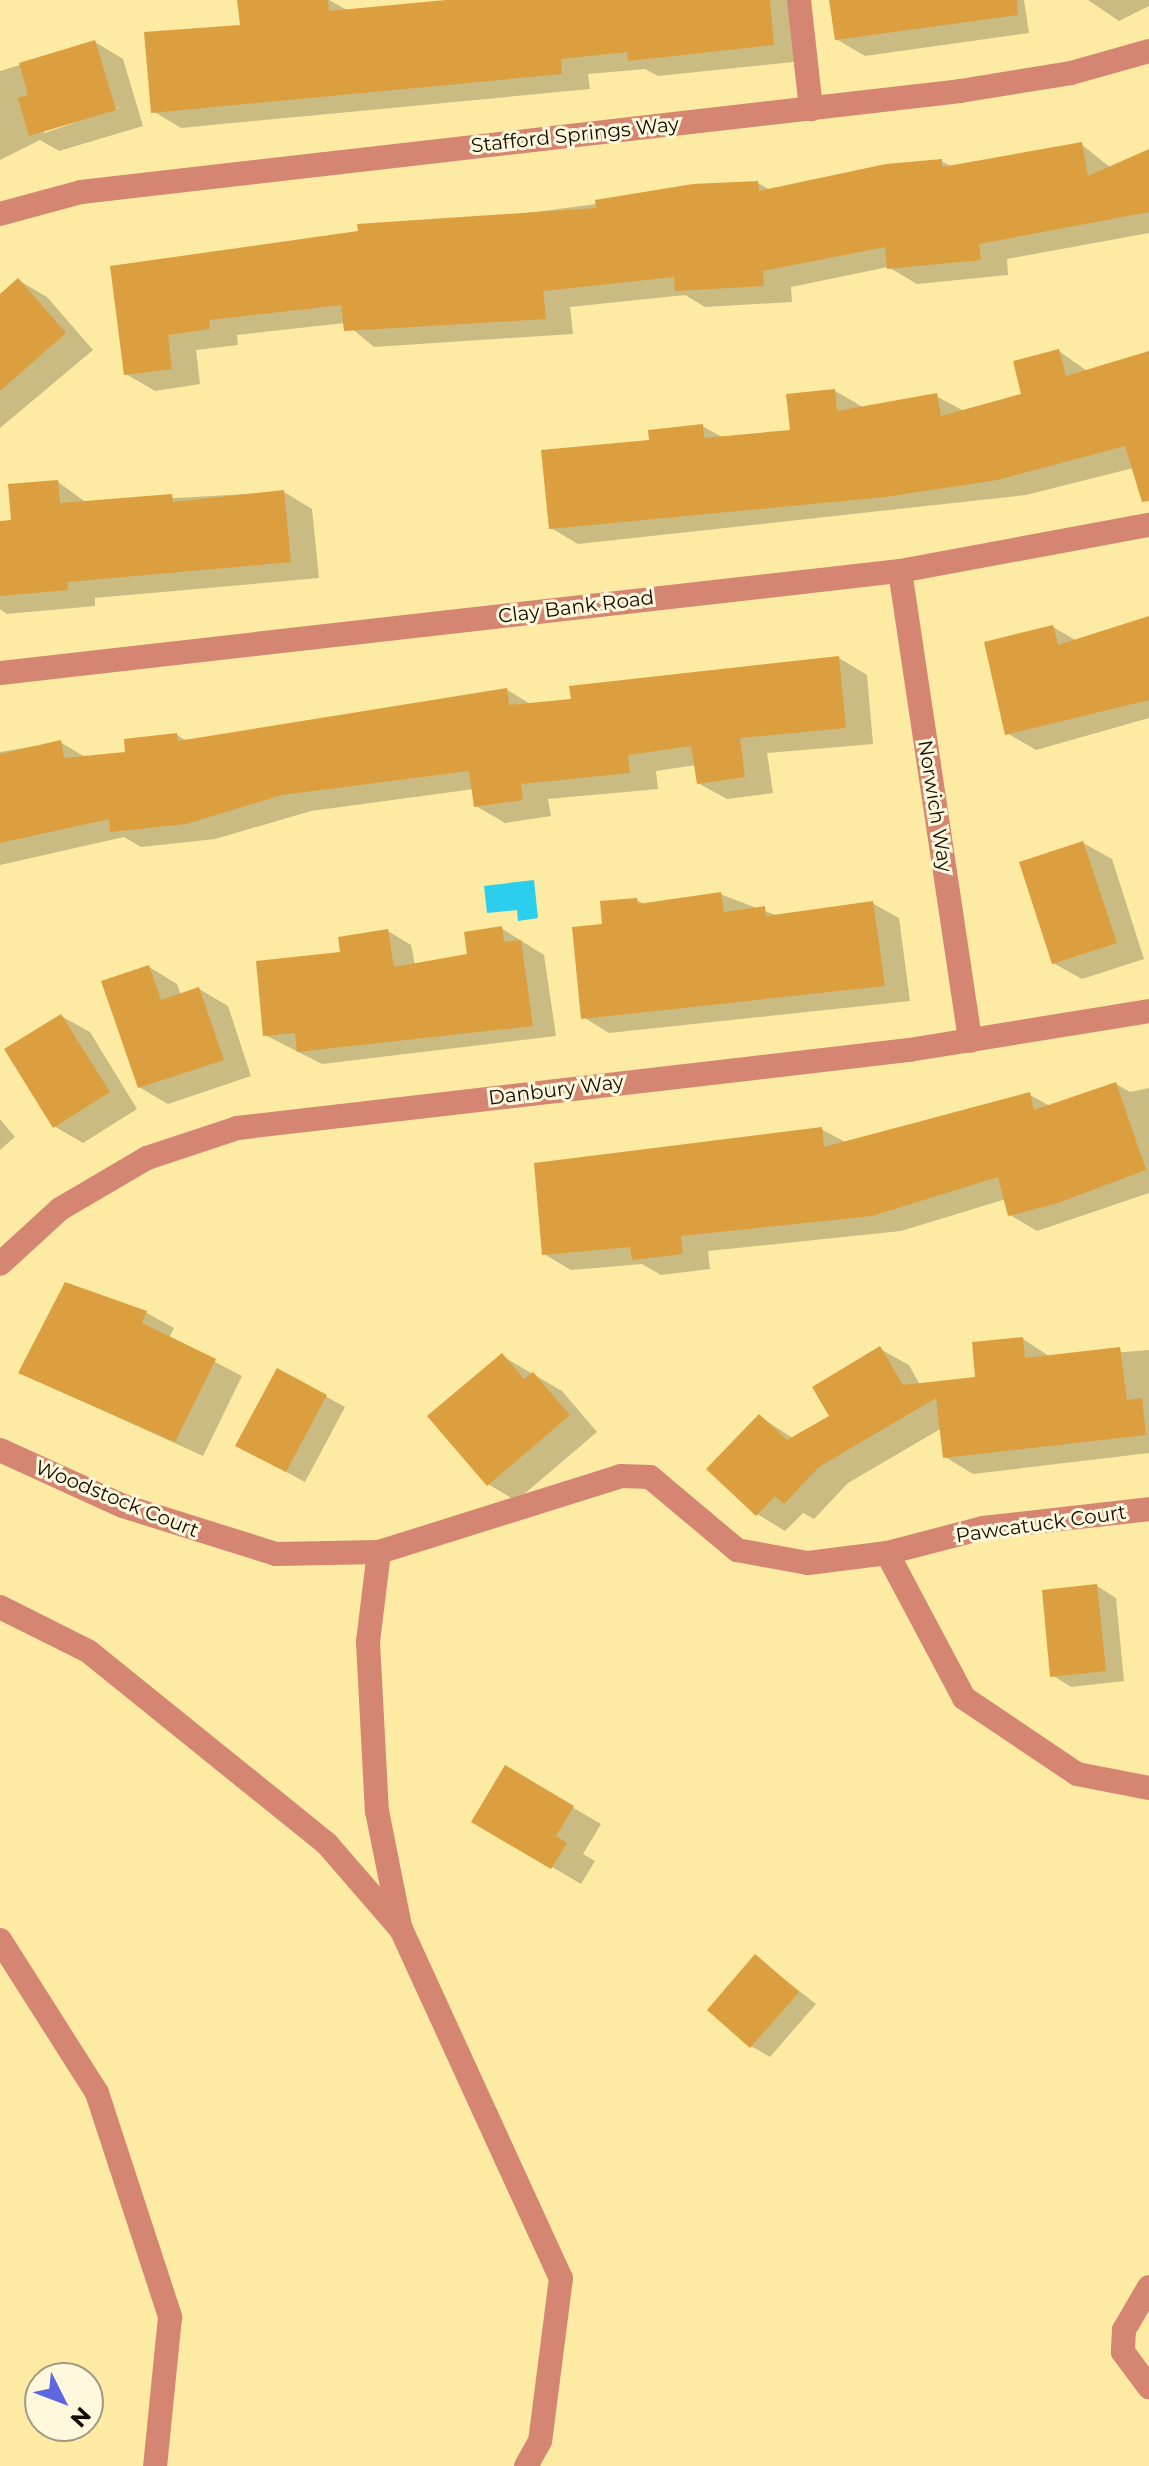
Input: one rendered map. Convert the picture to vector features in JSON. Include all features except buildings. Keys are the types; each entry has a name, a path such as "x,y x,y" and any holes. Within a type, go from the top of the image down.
{"street":[{"path":"799,0 811,109"},
{"name":"Stafford Springs Way","path":"0,214 81,192 811,109 1071,73 1149,51"},
{"name":"Clay Bank Road","path":"0,673 900,571 1149,525"},
{"name":"Norwich Way","path":"900,571 970,1041"},
{"name":"Danbury Way","path":"0,1264 60,1209 147,1158 237,1128 970,1041 1149,1011"},
{"name":"Woodstock Court","path":"0,1450 197,1533 276,1554 379,1552 621,1476 650,1477 737,1550 808,1563 887,1553"},
{"name":"Pawcatuck Court","path":"887,1553 983,1528 1149,1509"},
{"path":"379,1552 368,1642 377,1811 401,1929 561,2278 540,2441 526,2466"},
{"path":"887,1553 964,1698 1077,1774 1149,1788"},
{"path":"0,1607 100,1660 327,1844 401,1929"},
{"path":"0,1940 97,2093 165,2302 155,2466"},
{"path":"1149,2287 1124,2330 1123,2352 1149,2387"}],"water":[{"path":"534,880 538,918 518,921 517,910 487,913 484,886"}]}
